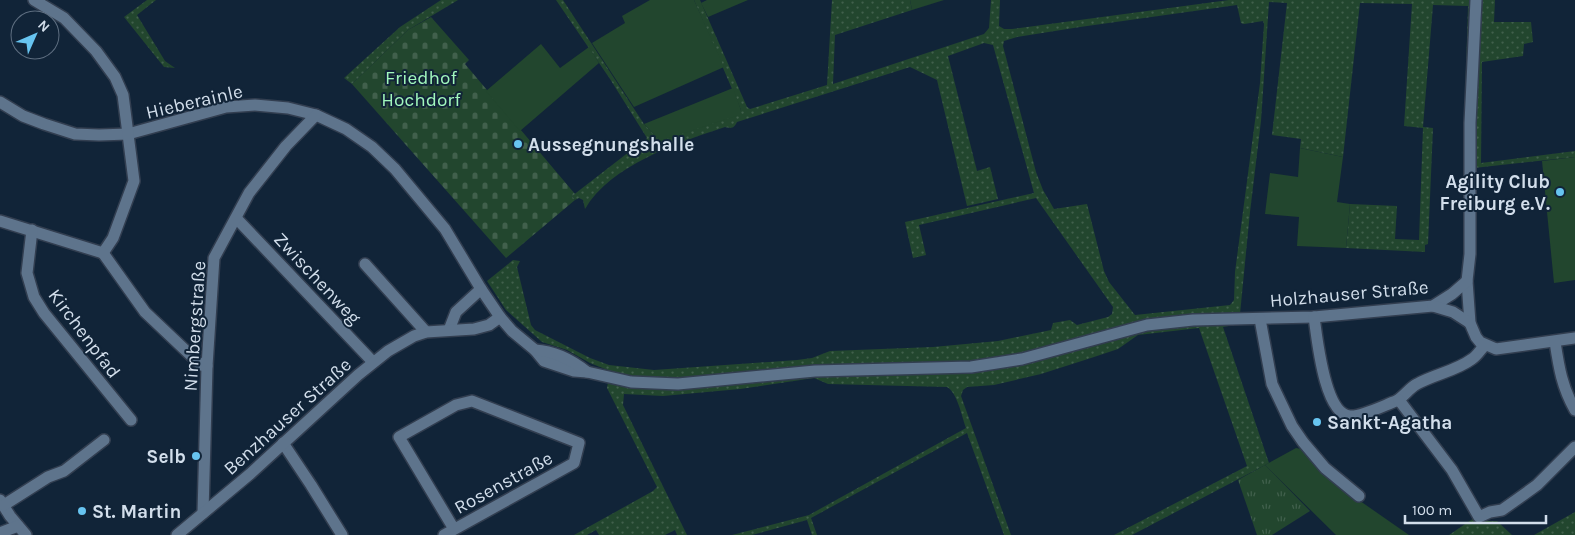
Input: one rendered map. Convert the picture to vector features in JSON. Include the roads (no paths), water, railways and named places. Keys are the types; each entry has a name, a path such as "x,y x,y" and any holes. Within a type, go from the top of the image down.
{"street":[{"path":"34,0 64,18 96,51 115,77 123,95 134,180 113,238 104,253"},
{"path":"1476,0 1470,123 1470,254 1467,281 1470,323 1476,337 1496,349 1575,338"},
{"name":"Hieberainle","path":"0,102 39,122 75,134 99,135 128,134 226,107 255,105 288,108 316,115 346,129 372,147 394,170 445,229 500,317 544,361 574,371 631,382 655,384"},
{"name":"Nimbergstraße","path":"204,513 207,366 214,258 237,219 249,193 286,146 316,115"},
{"name":"Zwischenweg","path":"237,219 373,362"},
{"path":"0,221 104,253 145,312 201,365 207,366"},
{"name":"Kirchenpfad","path":"32,230 27,273 34,296 50,320 131,420"},
{"path":"364,264 426,332"},
{"name":"Holzhauser Straße","path":"655,384 678,384 816,371 971,367 1022,359 1148,325 1193,320 1314,317 1433,306 1452,294 1467,281"},
{"path":"450,330 456,312 481,289"},
{"path":"1433,306 1453,312 1470,323"},
{"name":"Benzhauser Straße","path":"177,535 250,474 373,362 402,342 426,332 474,329 489,325 500,317"},
{"path":"1314,317 1325,379 1334,405 1340,413 1350,416 1362,414 1399,400 1415,385 1474,358 1485,344"},
{"path":"1260,319 1272,384 1292,426 1325,468 1359,496"},
{"path":"1555,342 1559,373 1566,393 1575,410"},
{"path":"1399,400 1452,470 1479,517 1490,512 1502,510 1537,485 1575,447"},
{"name":"Rosenstraße","path":"444,535 574,463 579,443 472,401 456,405 399,437 454,529"},
{"path":"26,535 2,502 64,470 104,440"},
{"path":"283,443 342,535"},
{"path":"0,533 18,526"}],"place":[{"name":"Aussegnungshalle","path":"518,144"},
{"name":"Agility Club Freiburg e.V.","path":"1560,192"},
{"name":"Sankt-Agatha","path":"1317,422"},
{"name":"Selb","path":"196,456"},
{"name":"St. Martin","path":"82,511"}],"park label":[{"name":"Friedhof Hochdorf","path":"421,88"}]}
